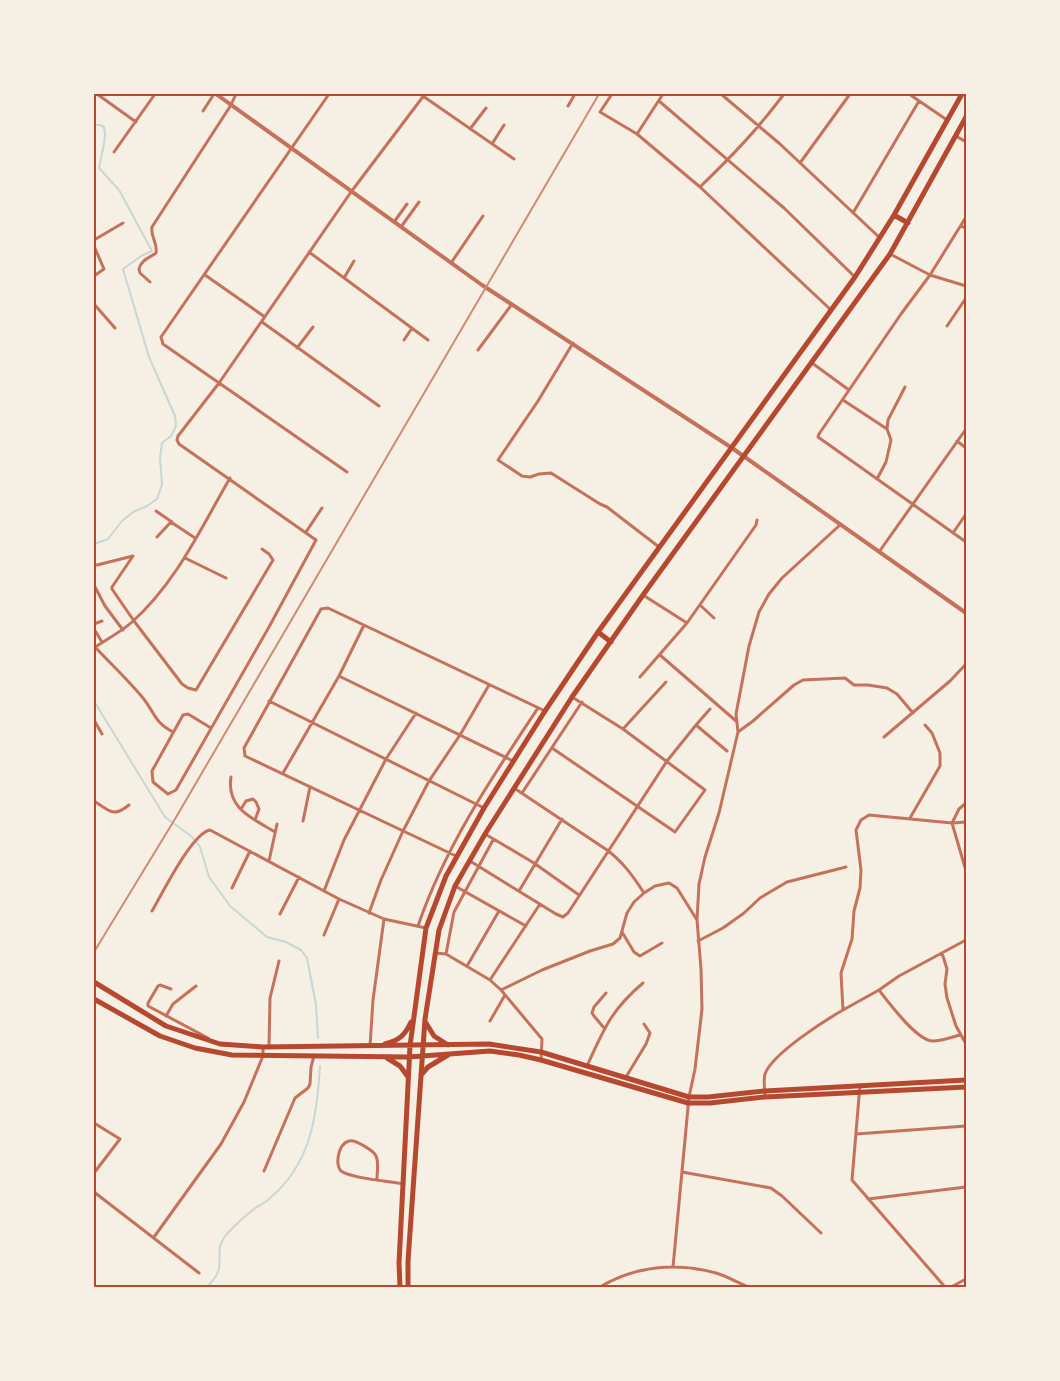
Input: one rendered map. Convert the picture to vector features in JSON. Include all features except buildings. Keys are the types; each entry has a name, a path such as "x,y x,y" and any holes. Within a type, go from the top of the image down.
{"main road":[{"path":"400,1287 399,1263 410,1046 426,928 446,876 513,761 598,632 855,277 894,215 962,94"},
{"path":"408,1287 408,1261 426,1019 439,930 457,884 485,834 572,696 890,254 966,118"},
{"path":"894,215 908,223"},
{"path":"598,632 611,642"},
{"path":"446,876 457,884"},
{"path":"94,982 166,1026 220,1044 266,1047 489,1044 541,1052 626,1078 662,1093"},
{"path":"94,1000 160,1036 195,1048 232,1055 409,1057 490,1051 541,1060 604,1080 688,1100 710,1103 765,1097 966,1087"},
{"path":"373,1046 396,1041 403,1037 414,1017"},
{"path":"426,1019 426,1024 434,1036 448,1045"},
{"path":"421,1075 428,1067 450,1054"},
{"path":"379,1056 392,1060 400,1066 409,1078"},
{"path":"604,1080 606,1072"},
{"path":"688,1100 765,1091 966,1080"}],"street":[{"path":"97,94 136,122"},
{"path":"114,152 155,94"},
{"path":"203,111 215,94 451,263 744,456 966,613"},
{"path":"150,282 138,269 140,264 156,253 157,248 151,233 156,220 231,105 236,94"},
{"path":"329,94 160,340 163,344 347,472"},
{"path":"568,106 575,94"},
{"path":"612,94 600,112 637,134 700,187 832,310"},
{"path":"637,134 663,94"},
{"path":"724,94 880,238"},
{"path":"700,187 759,127 784,94"},
{"path":"800,163 850,94"},
{"path":"909,94 948,120"},
{"path":"210,728 186,714 183,715 152,771 153,782 168,794 176,790 210,728 270,627 316,540 179,444 178,436 262,322 351,192 423,95 514,159"},
{"path":"659,100 784,208 855,277"},
{"path":"853,213 919,101"},
{"path":"470,129 486,108"},
{"path":"492,144 504,125"},
{"path":"956,136 966,142"},
{"path":"401,228 419,202"},
{"path":"394,222 407,204"},
{"path":"451,263 483,216"},
{"path":"966,217 930,275 901,314 818,437 966,542"},
{"path":"94,240 123,223"},
{"path":"962,226 966,228"},
{"path":"94,246 104,266 102,271 94,276"},
{"path":"309,252 428,340"},
{"path":"890,254 930,275 966,286"},
{"path":"344,278 354,261"},
{"path":"205,275 265,317"},
{"path":"947,326 966,298"},
{"path":"94,304 115,328"},
{"path":"478,350 512,304"},
{"path":"262,322 379,406"},
{"path":"297,348 313,327"},
{"path":"404,340 412,328"},
{"path":"573,343 538,401 498,460 522,476 530,477 551,473 607,507 659,548"},
{"path":"812,363 850,390"},
{"path":"877,479 886,462 891,440 887,429 891,412 904,387"},
{"path":"843,400 887,429"},
{"path":"879,552 966,429"},
{"path":"957,441 966,448"},
{"path":"174,732 154,717 143,699 94,647 123,630 134,621 163,589 186,558 195,538 230,478"},
{"path":"306,532 322,508"},
{"path":"156,511 195,538"},
{"path":"953,533 966,514"},
{"path":"640,677 687,623 756,525 757,520"},
{"path":"157,537 167,525 170,523 174,524"},
{"path":"673,1267 688,1100 695,1069 702,1009 697,920 702,871 719,813 738,732 736,721 749,646 759,612 769,594 782,578 840,525"},
{"path":"97,565 133,556 112,587 113,591 182,684 196,690 273,560 262,549"},
{"path":"186,558 226,578"},
{"path":"94,585 105,606 123,630"},
{"path":"643,596 687,623"},
{"path":"700,605 714,618"},
{"path":"456,856 245,756 244,748 321,609 328,608 545,711"},
{"path":"94,624 102,621"},
{"path":"283,773 339,676 364,625"},
{"path":"94,628 102,642"},
{"path":"660,655 736,721"},
{"path":"884,737 966,664"},
{"path":"339,676 513,761"},
{"path":"738,732 794,684 803,680 845,678 854,685 887,688 897,694 913,713"},
{"path":"624,729 666,682"},
{"path":"369,912 403,831 429,781 460,735 489,685"},
{"path":"552,748 675,832 705,790 624,729 572,696"},
{"path":"270,701 484,808"},
{"path":"522,793 582,702"},
{"path":"418,926 429,892 448,852 538,708"},
{"path":"470,860 563,917 568,913 667,761 710,709"},
{"path":"324,891 344,840 386,759 416,713"},
{"path":"94,720 102,734"},
{"path":"696,725 727,751"},
{"path":"910,818 940,766 940,753 932,733 925,725"},
{"path":"231,777 229,788 240,809 275,832"},
{"path":"303,821 310,787"},
{"path":"514,788 608,850 630,872 644,892"},
{"path":"240,809 246,801 253,799 259,809 255,820"},
{"path":"94,802 114,813 120,812 129,805"},
{"path":"966,803 959,808 952,823 966,871"},
{"path":"842,1010 841,973 852,938 854,911 860,888 861,870 856,830 861,820 869,815 952,823 966,822"},
{"path":"519,891 562,818"},
{"path":"269,861 277,824"},
{"path":"152,911 190,847 205,831 210,830 339,899 384,919 426,928"},
{"path":"485,834 534,863 579,895"},
{"path":"446,954 454,912 493,840"},
{"path":"232,888 250,851"},
{"path":"698,941 723,928 744,913 760,898 787,882 846,867"},
{"path":"280,914 299,877"},
{"path":"501,990 542,970 613,944 620,938 628,913 634,902 644,892 655,886 669,883 674,884 697,920"},
{"path":"457,884 466,892 526,926"},
{"path":"324,935 339,899"},
{"path":"490,980 540,904"},
{"path":"467,966 499,911"},
{"path":"373,1046 373,1000 384,919"},
{"path":"622,931 634,952 640,956 662,942"},
{"path":"765,1097 764,1081 766,1072 781,1052 842,1010 879,990 899,976 966,940"},
{"path":"435,952 446,954 467,966 490,980 506,995 542,1038 541,1060"},
{"path":"942,953 947,969 946,998 960,1035 966,1042"},
{"path":"154,1237 221,1144 244,1102 266,1047 270,998 279,961"},
{"path":"587,1066 612,1013 629,995 643,984"},
{"path":"170,989 158,986 148,1003 151,1008 220,1044"},
{"path":"166,1016 174,1004 196,986"},
{"path":"879,990 906,1024 925,1039 935,1041 960,1035"},
{"path":"604,1028 592,1013 594,1007 606,993"},
{"path":"490,1022 506,995"},
{"path":"626,1078 646,1044 650,1033 644,1024"},
{"path":"264,1171 295,1098 308,1088 310,1084 314,1056"},
{"path":"860,1085 852,1180 945,1287"},
{"path":"94,1123 120,1139 94,1173"},
{"path":"856,1134 966,1126"},
{"path":"377,1179 377,1158 375,1153 355,1141 346,1142 338,1158 339,1170 346,1174 404,1184"},
{"path":"682,1172 771,1188 822,1233"},
{"path":"868,1199 966,1187"},
{"path":"94,1192 199,1272"},
{"path":"600,1287 612,1279 630,1272 642,1269 673,1267 716,1273 748,1287"},
{"path":"951,1287 966,1279"}],"waterway":[{"path":"94,125 104,127 105,134 99,168 119,190 152,251 141,256 123,269 149,357 175,416 176,426 171,436 162,443 160,458 162,485 157,499 133,512 122,521 108,539 94,544"},
{"path":"94,701 165,817 192,837 200,847 209,877 230,906 267,937 286,942 301,950 307,958 316,1005 318,1038"},
{"path":"207,1287 218,1271 220,1248 226,1235 243,1218 268,1200 284,1185 295,1170 303,1154 314,1121 320,1066"}],"railway":[{"path":"94,952 175,819 599,94"}]}
